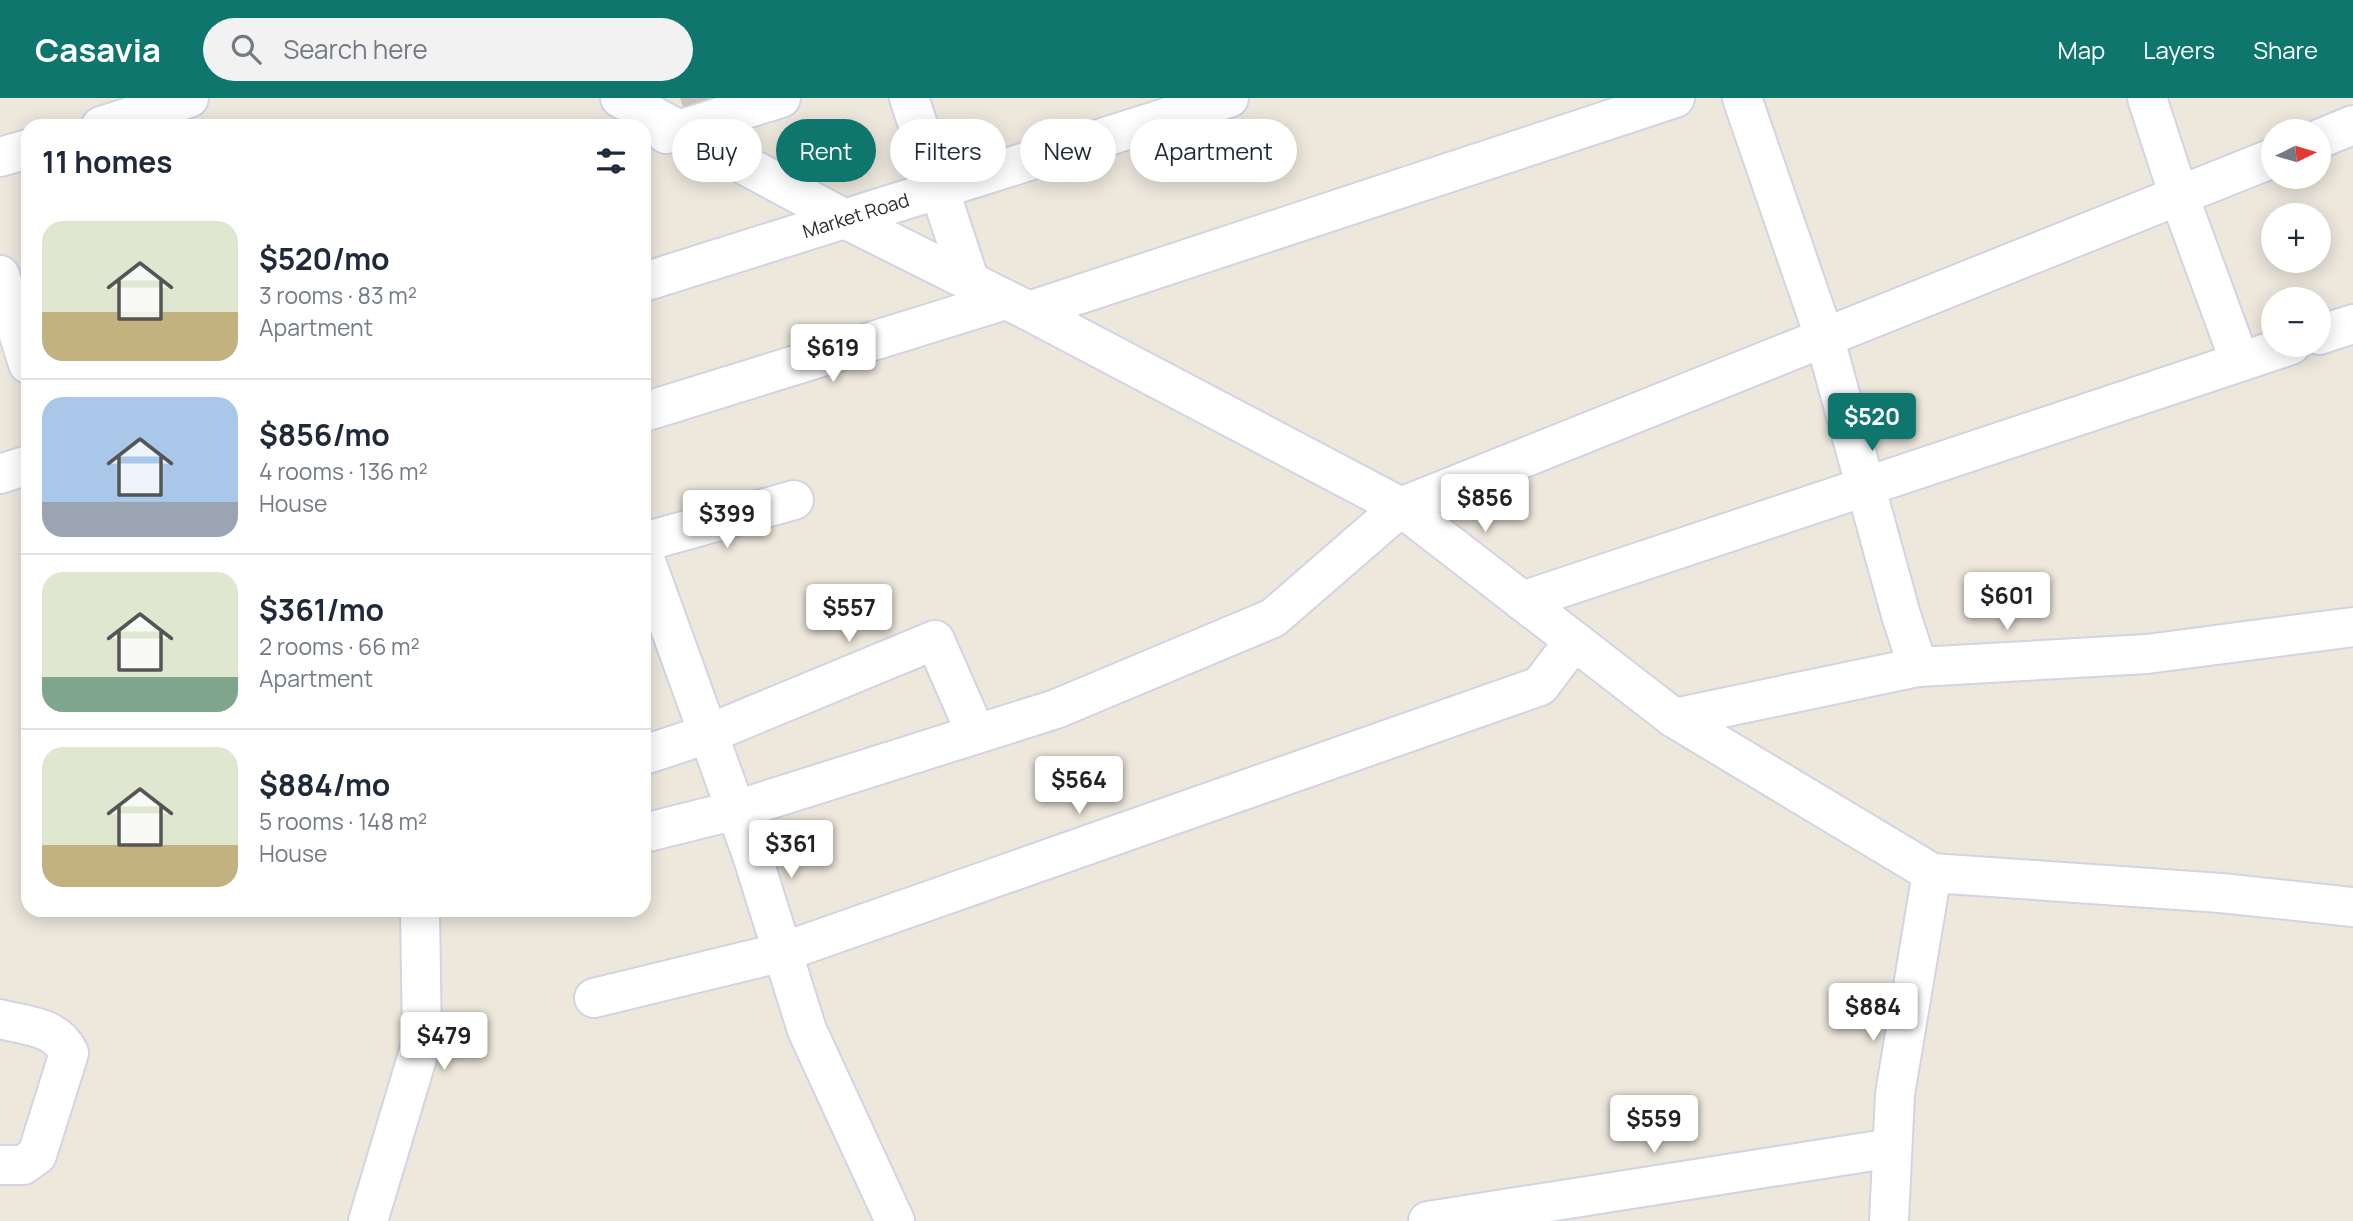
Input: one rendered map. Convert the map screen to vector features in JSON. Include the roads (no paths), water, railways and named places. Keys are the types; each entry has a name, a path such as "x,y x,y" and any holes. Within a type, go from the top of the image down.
{"street":[{"path":"620,98 643,119"},
{"path":"661,136 781,98"},
{"path":"908,98 970,282"},
{"name":"Market Road","path":"651,280 1229,98"},
{"path":"651,409 1017,306 1675,98"},
{"path":"1742,98 1824,336 1901,615 1918,667"},
{"path":"2147,98 2179,196 2240,362"},
{"path":"128,119 174,107"},
{"path":"2331,134 2353,125"},
{"path":"661,136 847,220 1401,507 1674,719 1932,873 2221,892 2353,907"},
{"path":"0,158 21,151"},
{"path":"651,832 736,810 1056,709 1273,618 1401,507 2261,163"},
{"path":"0,275 21,342"},
{"path":"2331,331 2353,324"},
{"path":"1522,601 2261,355"},
{"path":"0,474 21,467"},
{"path":"651,540 794,500"},
{"path":"651,575 736,810 807,1030 895,1221"},
{"path":"1674,719 1918,667 2147,654 2353,627"},
{"path":"651,753 709,734 935,640 976,734"},
{"path":"594,998 783,952 1539,686 1574,641"},
{"path":"1889,1221 1895,1094 1932,873"},
{"path":"368,1221 422,1041 420,917"},
{"path":"0,1019 53,1033 64,1041 69,1053 37,1155 23,1165 0,1165"},
{"path":"1428,1221 1892,1148"}]}
